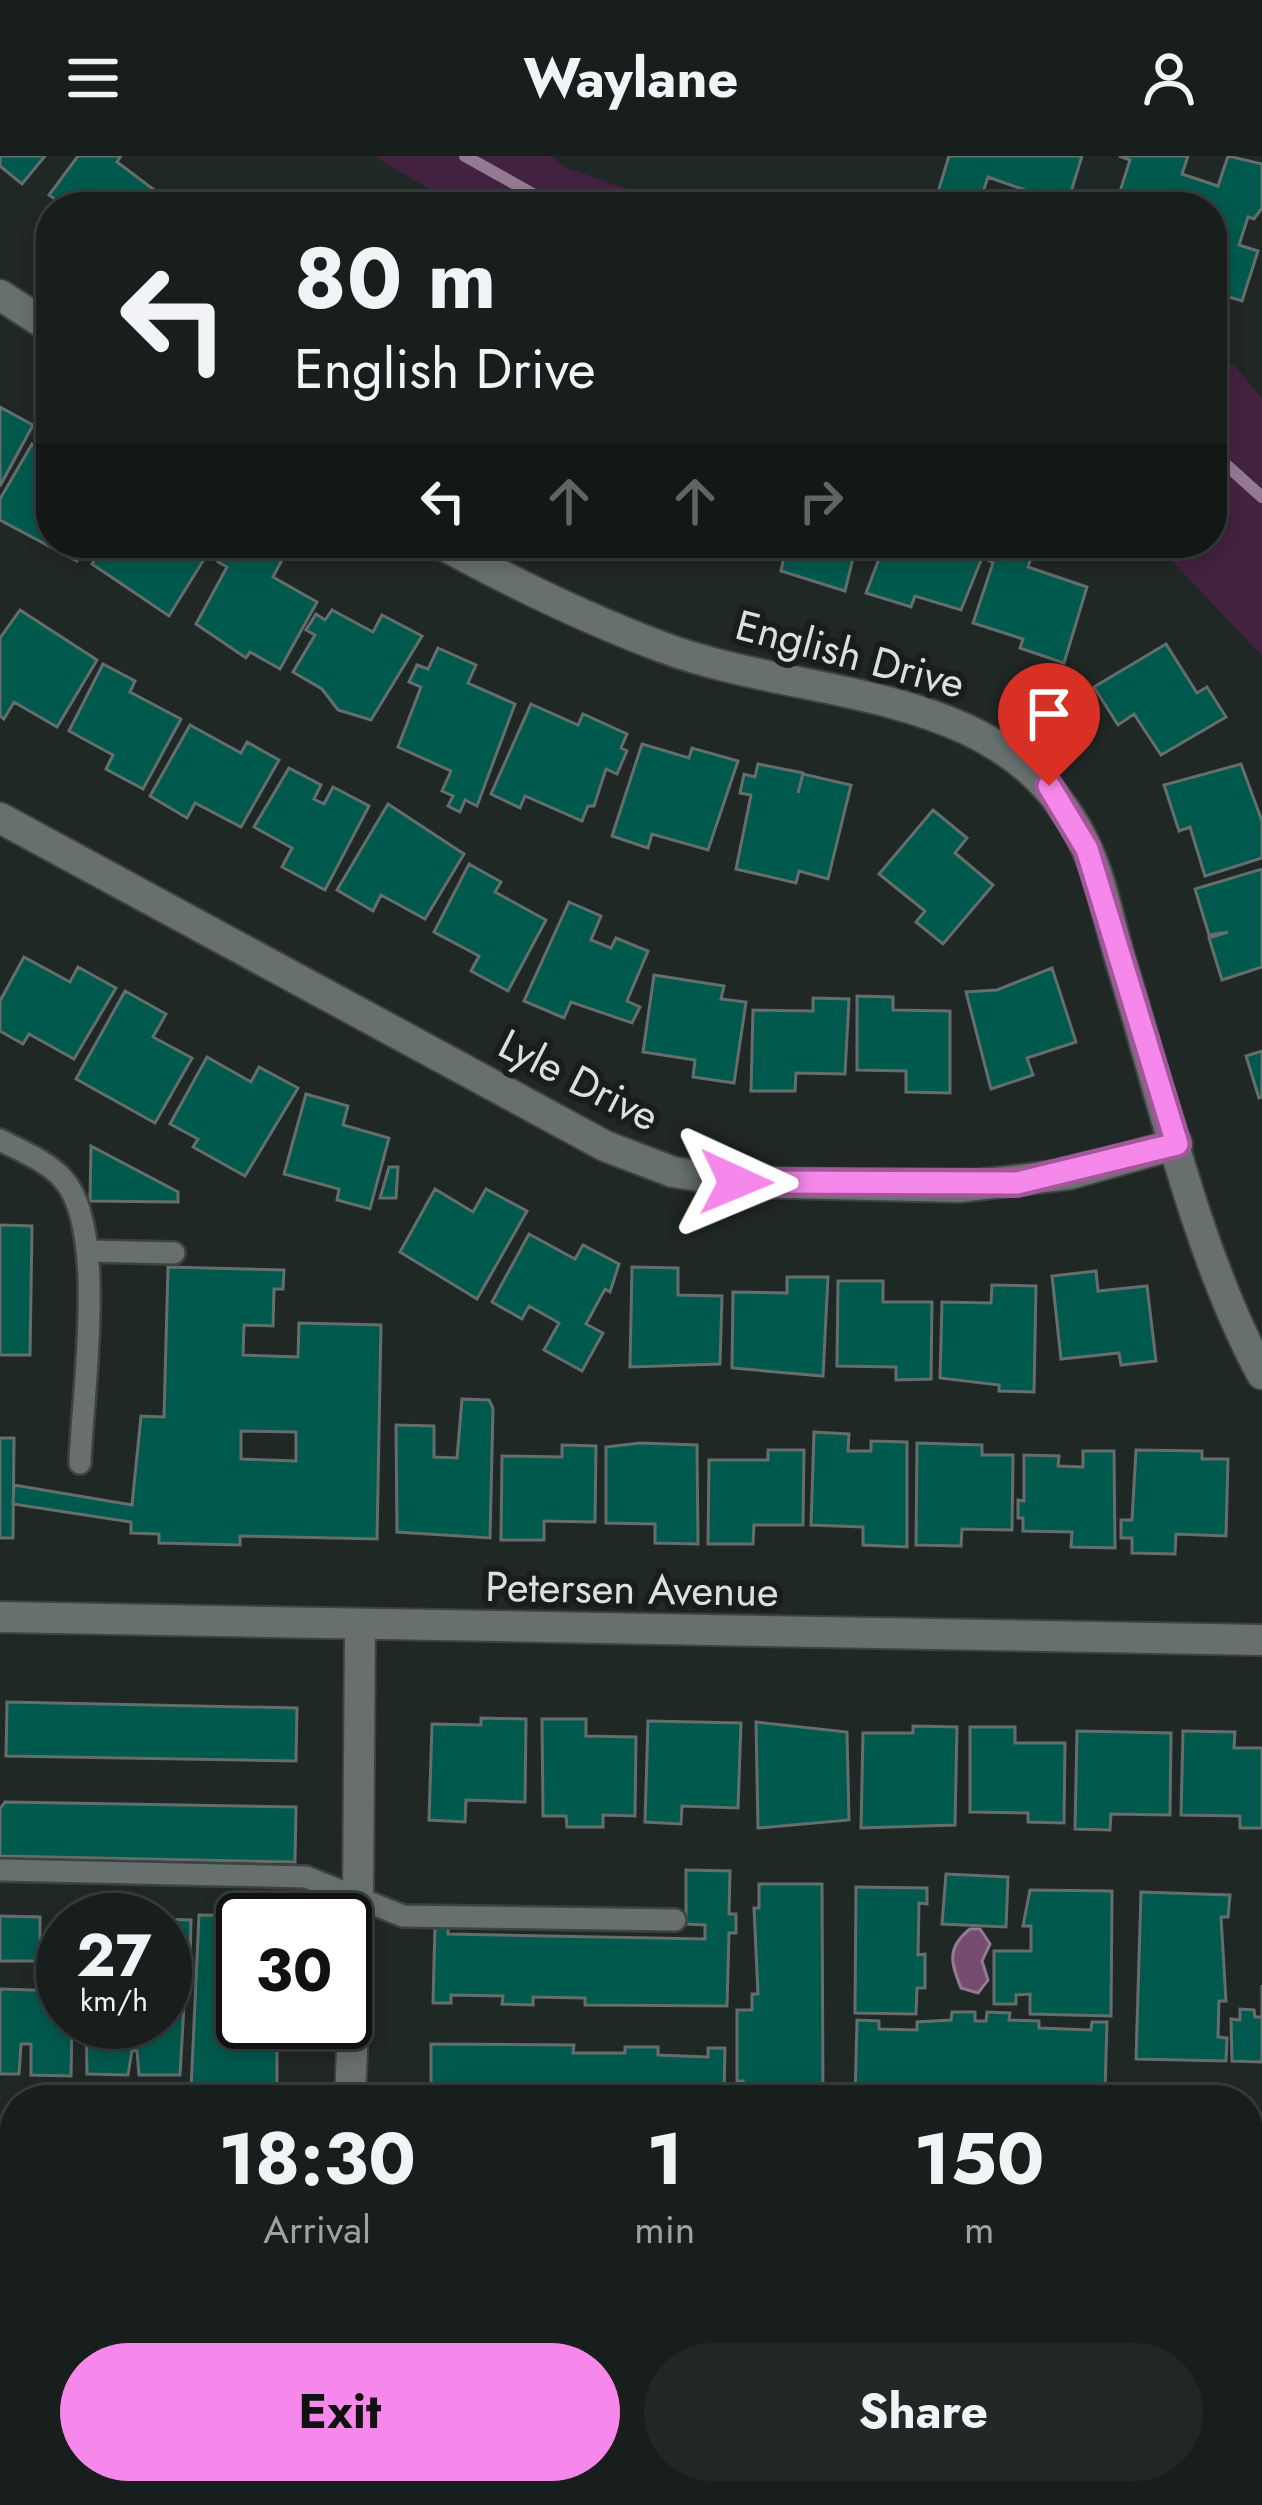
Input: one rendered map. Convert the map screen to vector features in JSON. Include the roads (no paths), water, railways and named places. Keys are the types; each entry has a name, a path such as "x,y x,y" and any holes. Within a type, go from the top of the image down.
{"street":[{"path":"0,295 36,318"},
{"name":"English Drive","path":"472,558 665,649 920,708 990,739 1049,786 1087,849 1177,1144 1243,1339 1262,1374"},
{"name":"Lyle Drive","path":"0,818 605,1146 673,1172 736,1182 958,1186 1070,1174 1177,1144"},
{"name":"Petersen Avenue","path":"0,1616 360,1627 1262,1640"},
{"path":"358,1893 360,1627"},
{"path":"351,2085 352,2049"}],"lane":[{"path":"0,1140 64,1180 81,1208 88,1251 80,1463"},
{"path":"88,1251 174,1253"},
{"path":"0,1870 307,1877 342,1893"},
{"path":"372,1905 403,1916 676,1921"}],"waterway":[{"path":"465,156 529,192"},
{"path":"1227,466 1262,497"}]}
